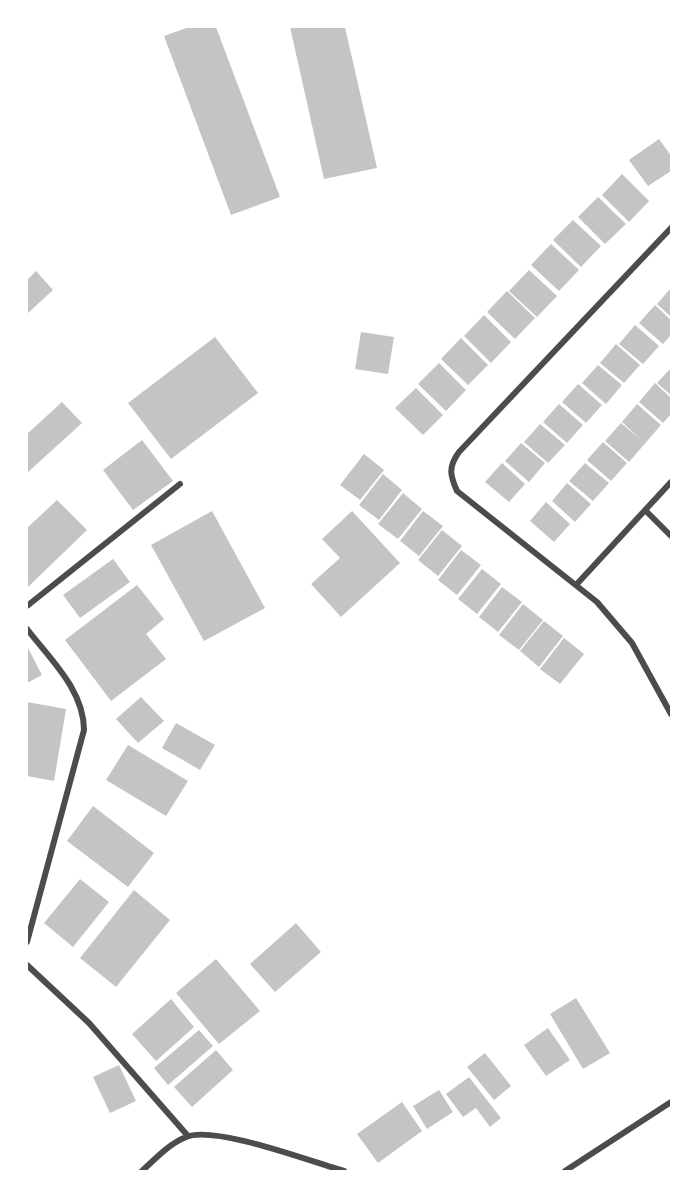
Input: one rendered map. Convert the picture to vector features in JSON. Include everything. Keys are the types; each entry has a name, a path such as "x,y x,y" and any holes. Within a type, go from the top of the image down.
{"street":[{"path":"671,228 452,462 449,475 458,491 597,602 632,643 671,714"},
{"path":"576,585 671,482"},
{"path":"27,606 180,484"},
{"path":"645,510 671,536"},
{"path":"27,629 73,689 84,716 84,730 27,942"},
{"path":"27,965 89,1023 188,1136"},
{"path":"565,1171 671,1102"},
{"path":"142,1171 163,1151 188,1136 229,1137 344,1171"}],"building":[{"path":"189,27 216,27 280,197 231,215 164,36"},
{"path":"290,27 345,27 377,168 324,179"},
{"path":"659,139 671,156 671,171 648,186 629,160"},
{"path":"622,174 649,201 629,222 602,195"},
{"path":"598,197 626,224 605,244 578,217"},
{"path":"573,220 601,246 581,267 553,240"},
{"path":"551,244 579,270 559,291 531,265"},
{"path":"529,270 557,296 537,317 509,291"},
{"path":"36,271 53,290 27,314 27,280"},
{"path":"671,288 671,317 657,304"},
{"path":"507,291 535,318 515,339 487,312"},
{"path":"655,305 671,320 671,335 663,344 639,323"},
{"path":"484,315 511,342 491,363 464,336"},
{"path":"635,325 659,346 643,364 619,344"},
{"path":"361,332 394,337 388,374 355,369"},
{"path":"215,337 258,393 171,459 128,403"},
{"path":"461,338 488,365 468,385 441,359"},
{"path":"616,344 640,365 624,383 600,363"},
{"path":"439,363 466,390 446,411 418,384"},
{"path":"598,365 622,385 606,404 582,383"},
{"path":"671,368 671,395 657,383"},
{"path":"655,383 671,398 671,414 663,423 639,402"},
{"path":"578,384 602,405 586,423 562,402"},
{"path":"416,388 443,415 423,435 395,408"},
{"path":"62,402 82,423 27,473 27,434"},
{"path":"559,404 583,425 567,443 543,422"},
{"path":"637,404 661,425 629,462 605,441 621,423 640,439 622,422"},
{"path":"540,424 565,445 548,463 524,442"},
{"path":"142,440 173,481 133,510 103,470"},
{"path":"603,442 627,463 611,481 587,460"},
{"path":"521,443 545,463 529,482 505,461"},
{"path":"364,454 384,470 360,500 340,485"},
{"path":"502,463 525,484 509,502 485,482"},
{"path":"585,463 609,483 593,501 569,481"},
{"path":"383,474 402,490 379,520 359,505"},
{"path":"567,483 591,504 575,522 552,501"},
{"path":"403,493 422,509 398,539 378,524"},
{"path":"57,500 87,530 27,588 27,528"},
{"path":"546,502 570,524 554,542 530,521"},
{"path":"212,511 265,608 204,641 151,545"},
{"path":"352,511 400,563 341,617 311,584 340,558 322,539"},
{"path":"423,511 443,526 419,556 400,541"},
{"path":"442,530 462,546 438,576 418,560"},
{"path":"461,550 481,565 457,595 438,580"},
{"path":"113,559 130,582 80,618 63,595"},
{"path":"482,569 501,584 477,614 458,599"},
{"path":"137,585 164,619 146,634 166,659 111,701 65,640"},
{"path":"502,587 522,602 498,632 479,617"},
{"path":"523,604 543,620 519,650 499,635"},
{"path":"544,621 563,636 539,667 520,651"},
{"path":"564,638 584,654 560,684 540,669"},
{"path":"27,646 42,675 27,683"},
{"path":"141,697 164,721 138,743 116,719"},
{"path":"27,702 66,709 54,781 27,776"},
{"path":"176,723 215,745 200,770 162,748"},
{"path":"128,745 188,781 166,816 106,780"},
{"path":"93,806 154,853 128,887 67,841"},
{"path":"80,879 109,902 73,947 44,923"},
{"path":"134,890 170,920 116,987 80,958"},
{"path":"296,923 321,952 275,992 250,964"},
{"path":"216,959 260,1011 219,1044 176,993"},
{"path":"576,998 610,1053 583,1069 550,1014"},
{"path":"171,999 194,1027 156,1061 132,1034"},
{"path":"548,1028 570,1060 546,1076 524,1045"},
{"path":"199,1030 213,1046 168,1085 154,1068"},
{"path":"216,1050 233,1070 192,1107 174,1087"},
{"path":"485,1053 511,1086 494,1100 467,1067"},
{"path":"119,1065 136,1101 110,1113 93,1077"},
{"path":"469,1077 501,1118 490,1127 476,1108 463,1117 446,1094"},
{"path":"439,1090 453,1112 427,1129 413,1106"},
{"path":"402,1102 422,1131 378,1163 357,1134"}]}
